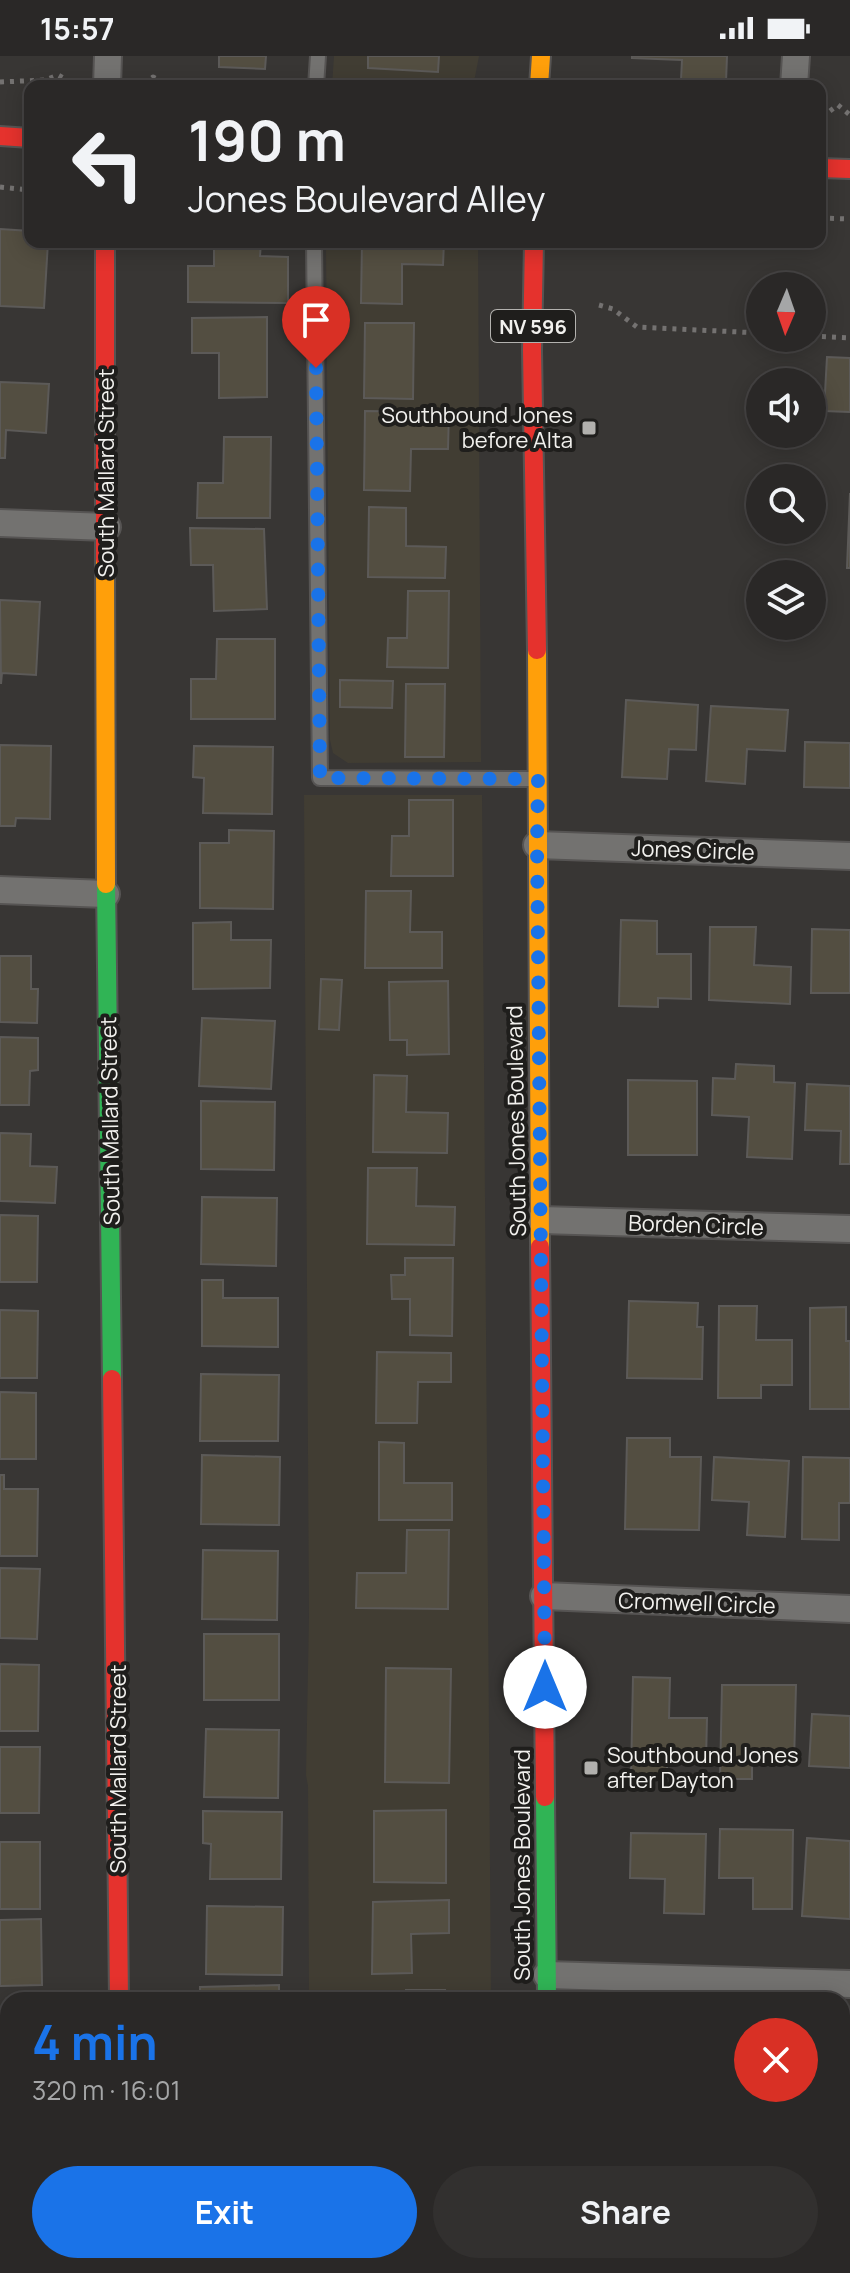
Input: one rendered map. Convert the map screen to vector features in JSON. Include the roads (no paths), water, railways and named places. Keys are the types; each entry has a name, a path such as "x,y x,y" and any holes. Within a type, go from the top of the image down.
{"main road":[{"path":"539,80 541,56"},
{"path":"0,136 24,138"},
{"path":"826,168 850,169"},
{"name":"South Mallard Street","path":"105,248 106,894 119,1992"},
{"name":"South Jones Boulevard","path":"534,248 547,1988"}],"street":[{"path":"107,80 108,56"},
{"path":"794,80 796,56"},
{"path":"0,523 107,527"},
{"name":"Jones Circle","path":"537,845 850,856"},
{"path":"0,890 106,894"},
{"name":"Borden Circle","path":"541,1220 850,1229"},
{"name":"Cromwell Circle","path":"544,1596 850,1609"},
{"path":"547,1988 850,1984"}],"lane":[{"path":"316,80 318,56"},
{"path":"314,248 320,778 538,779"}],"place":[{"name":"Southbound Jones before Alta","path":"589,428"},
{"name":"Southbound Jones after Dayton","path":"591,1768"}]}
